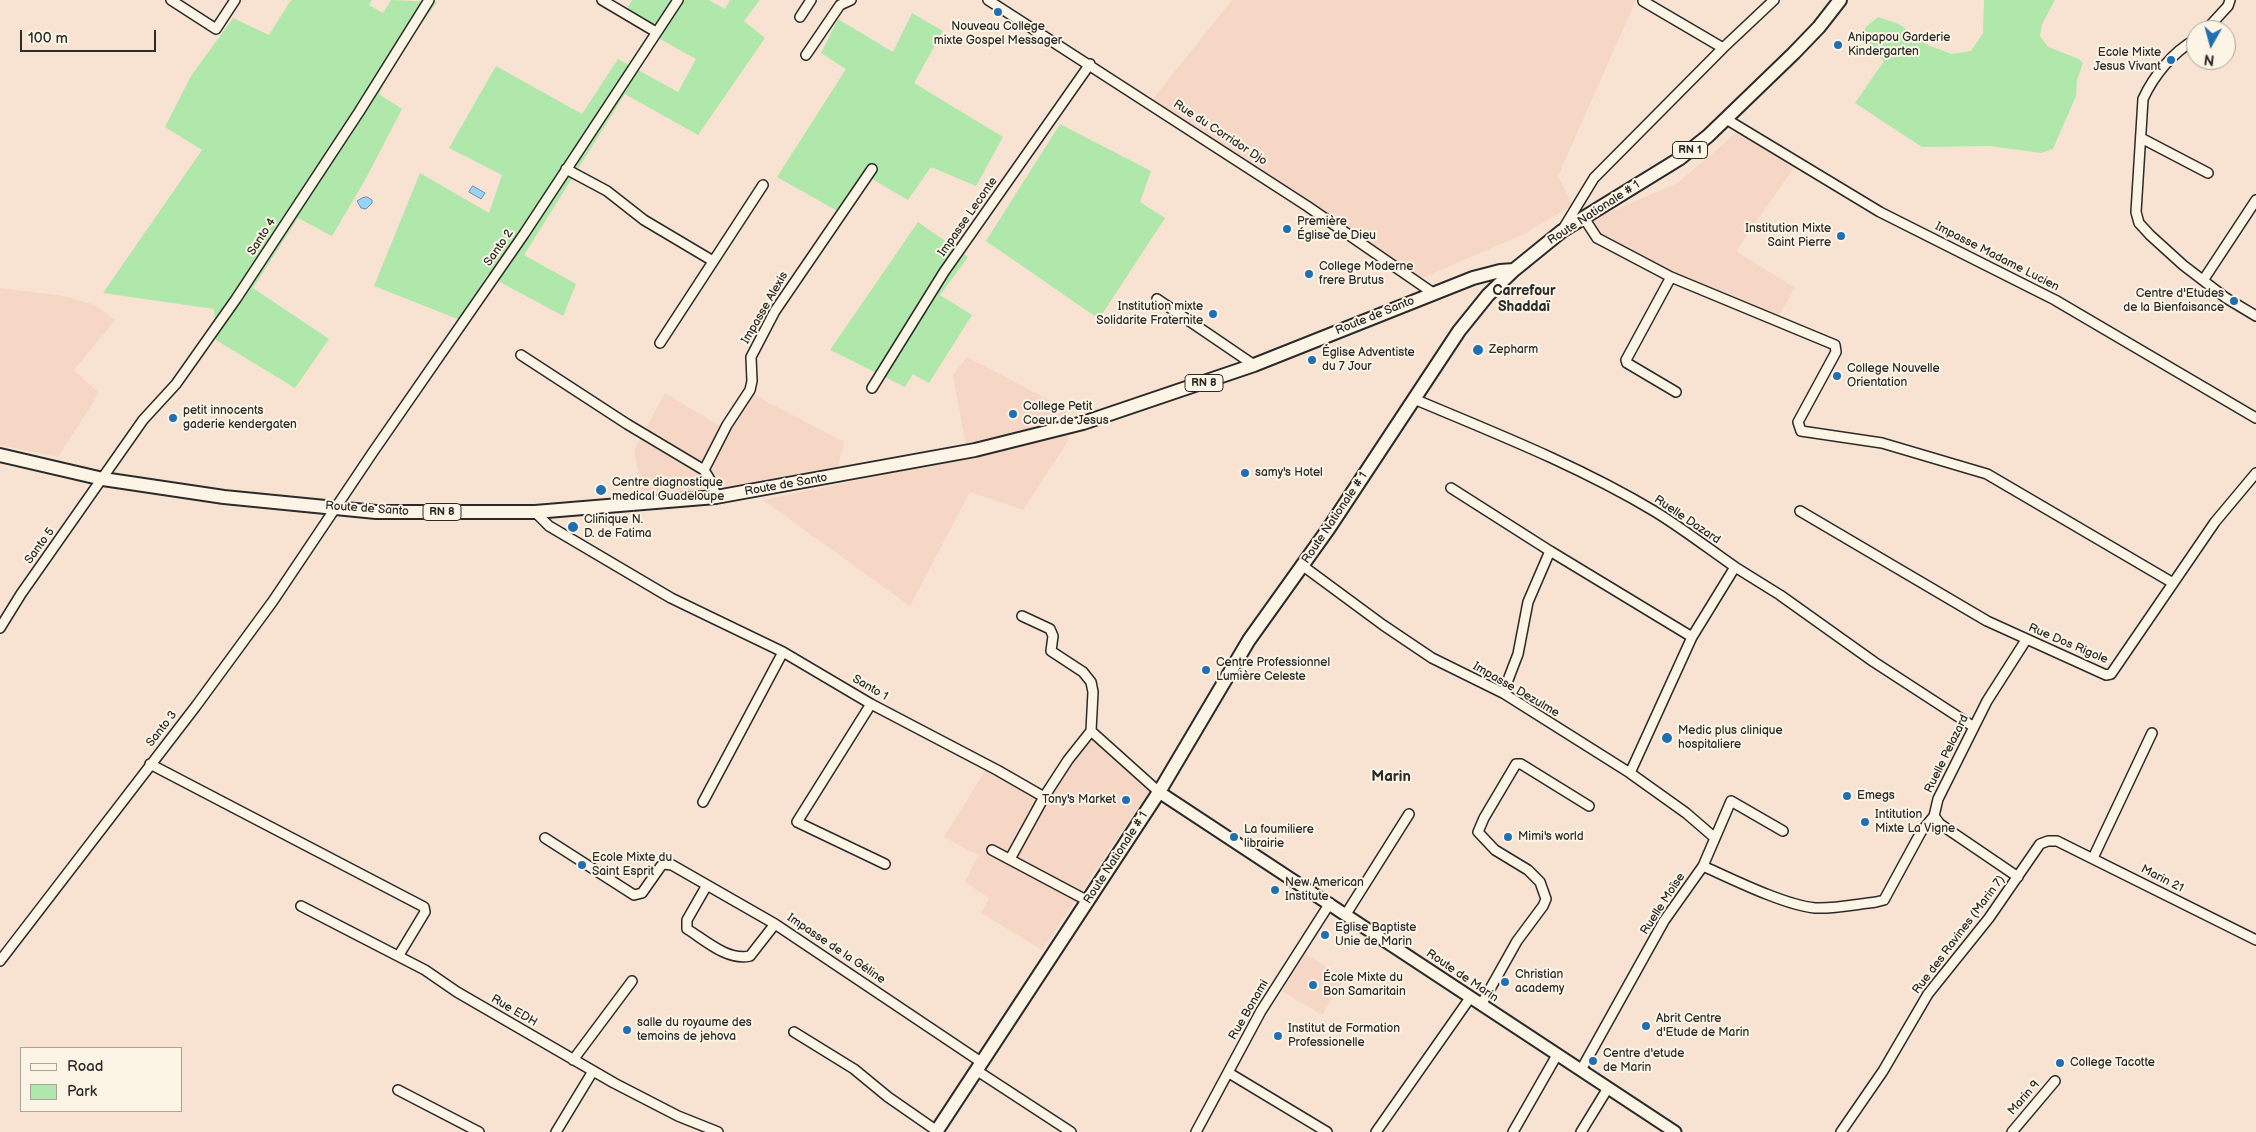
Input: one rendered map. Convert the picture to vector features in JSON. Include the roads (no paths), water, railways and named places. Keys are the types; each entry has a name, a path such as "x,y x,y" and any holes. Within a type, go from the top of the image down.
{"main road":[{"name":"Route Nationale # 1","path":"936,1132 1159,792 1249,640 1303,566 1459,331 1488,295 1514,270 1562,231 1679,159 1726,120 1812,34 1840,0"},
{"name":"Route de Santo","path":"0,455 103,480 224,497 376,512 535,512 716,497 975,450 1083,424 1254,365 1487,273 1514,270"},
{"name":"Route de Marin","path":"1159,792 1675,1132"}],"street":[{"path":"171,0 216,29 235,0"},
{"name":"Santo 4","path":"103,480 144,420 176,384 236,300 359,112 429,0"},
{"path":"602,0 656,32"},
{"name":"Santo 2","path":"337,508 678,0"},
{"path":"800,16 811,0"},
{"path":"806,55 840,5 851,0"},
{"name":"Rue du Corridor Djo","path":"988,0 1090,64 1307,206 1433,293"},
{"path":"1562,231 1594,178 1723,48 1774,0"},
{"path":"2215,20 2228,6 2230,0"},
{"path":"1643,1 1723,48"},
{"path":"2186,46 2177,52 2149,86 2143,99 2136,212 2139,223 2156,241 2226,298 2256,316"},
{"name":"Impasse Leconte","path":"872,388 944,272 1090,64"},
{"name":"Impasse Madame Lucien","path":"1726,120 1880,212 2055,300 2256,418"},
{"path":"2141,138 2208,173"},
{"path":"566,169 607,191 644,220 713,261"},
{"name":"Impasse Alexis","path":"704,470 727,426 750,390 752,380 751,357 775,311 872,169"},
{"path":"660,342 763,185"},
{"path":"2204,279 2256,200"},
{"path":"1584,218 1597,238 1671,276 1835,345 1836,352 1798,422 1801,431 1882,443 1987,474 2173,583"},
{"path":"1671,276 1626,360 1627,363 1676,392"},
{"path":"1157,299 1254,365"},
{"path":"521,355 619,419 704,470 712,483 716,497"},
{"name":"Ruelle Dazard","path":"1414,400 1532,449 1596,480 1655,512 1735,568 1780,595 1874,662 1974,727"},
{"name":"Rue Dos Rigole","path":"1800,511 1987,621 2100,674 2111,674 2215,522 2256,473"},
{"name":"Santo 5","path":"0,628 21,594 103,480"},
{"path":"1451,488 1550,551 1692,637"},
{"name":"Santo 3","path":"0,961 196,706 273,601 337,508"},
{"name":"Santo 1","path":"535,512 550,526 671,598 783,652 871,704 997,770 1044,797"},
{"path":"1503,694 1518,654 1528,602 1550,551"},
{"name":"Impasse Dezulme","path":"1303,566 1383,625 1432,658 1503,694 1630,773 1686,813 1715,838"},
{"path":"1630,773 1692,637 1735,568"},
{"path":"1010,859 1044,797 1068,760 1091,731 1093,692 1087,675 1052,651 1053,636 1050,629 1022,616"},
{"name":"Ruelle Pelazard","path":"1934,816 1938,798 1987,701 2026,640"},
{"path":"703,802 783,652"},
{"path":"871,704 797,822 885,864"},
{"path":"1091,731 1159,792"},
{"path":"2093,858 2152,733"},
{"path":"150,764 424,907 425,912 399,955"},
{"path":"1481,1005 1517,941 1543,906 1546,899 1544,890 1534,876 1495,850 1478,832 1484,818 1516,764 1521,764 1589,806"},
{"name":"Ruelle Moïse","path":"1581,1070 1664,921 1703,866 1731,801 1783,831"},
{"path":"1346,914 1409,814"},
{"path":"1703,866 1741,883 1804,906 1818,908 1876,902 1884,900 1921,832 1934,816 1940,824 2018,877"},
{"name":"Impasse de la Géline","path":"545,838 634,895 642,893 664,864 672,865 775,924 1071,1132"},
{"name":"Rue des Ravines (Marin 7)","path":"1841,1132 1883,1071 1928,994 2018,877 2040,844 2048,840 2057,841"},
{"name":"Marin 21","path":"2057,841 2256,940"},
{"path":"992,850 1088,901"},
{"path":"707,885 687,920 687,928 724,952 745,958 750,956 775,924"},
{"name":"Rue Bonami","path":"1196,1132 1262,1011 1330,903"},
{"name":"Rue EDH","path":"301,906 426,970 456,992 593,1071 678,1116 718,1132"},
{"path":"573,1060 632,981"},
{"path":"1376,1132 1470,998"},
{"path":"794,1032 854,1069 936,1132"},
{"path":"1513,1132 1557,1055"},
{"path":"556,1132 593,1071"},
{"path":"1229,1073 1326,1132"},
{"name":"Marin 9","path":"2012,1132 2055,1081"},
{"path":"1581,1132 1608,1088"},
{"path":"398,1090 479,1132"}],"water":[{"path":"473,186 485,193 481,199 469,192"},
{"path":"367,197 372,200 372,203 366,209 361,208 357,201"}],"place":[{"name":"Nouveau College mixte Gospel Messager","path":"998,12"},
{"name":"Anipapou Garderie Kindergarten","path":"1838,45"},
{"name":"Ecole Mixte Jesus Vivant","path":"2171,60"},
{"name":"Première Église de Dieu","path":"1287,229"},
{"name":"Institution Mixte Saint Pierre","path":"1841,236"},
{"name":"College Moderne frere Brutus","path":"1309,274"},
{"name":"Centre d'Etudes de la Bienfaisance","path":"2234,301"},
{"name":"Institution mixte Solidarite Fraternite","path":"1213,314"},
{"name":"Zepharm","path":"1478,350"},
{"name":"Église Adventiste du 7 Jour","path":"1312,360"},
{"name":"College Nouvelle Orientation","path":"1837,376"},
{"name":"College Petit Coeur de Jesus","path":"1013,414"},
{"name":"petit innocents gaderie kendergaten","path":"173,418"},
{"name":"samy's Hotel","path":"1245,473"},
{"name":"Centre diagnostique medical Guadeloupe","path":"601,490"},
{"name":"Clinique N. D. de Fatima","path":"573,527"},
{"name":"Centre Professionnel Lumière Celeste","path":"1206,670"},
{"name":"Medic plus clinique hospitaliere","path":"1667,738"},
{"name":"Emegs","path":"1847,796"},
{"name":"Tony's Market","path":"1126,800"},
{"name":"Intitution Mixte La Vigne","path":"1865,822"},
{"name":"La foumiliere librairie","path":"1234,837"},
{"name":"Mimi's world","path":"1508,837"},
{"name":"Ecole Mixte du Saint Esprit","path":"582,865"},
{"name":"New American Institute","path":"1275,890"},
{"name":"Eglise Baptiste Unie de Marin","path":"1325,935"},
{"name":"Christian academy","path":"1505,982"},
{"name":"École Mixte du Bon Samaritain","path":"1313,985"},
{"name":"Abrit Centre d'Etude de Marin","path":"1646,1026"},
{"name":"salle du royaume des temoins de jehova","path":"627,1030"},
{"name":"Institut de Formation Professionelle","path":"1278,1036"},
{"name":"Centre d'etude de Marin","path":"1593,1061"},
{"name":"College Tacotte","path":"2060,1063"}],"district":[{"name":"Carrefour Shaddaï","path":"1524,300"},
{"name":"Marin","path":"1391,777"}]}
